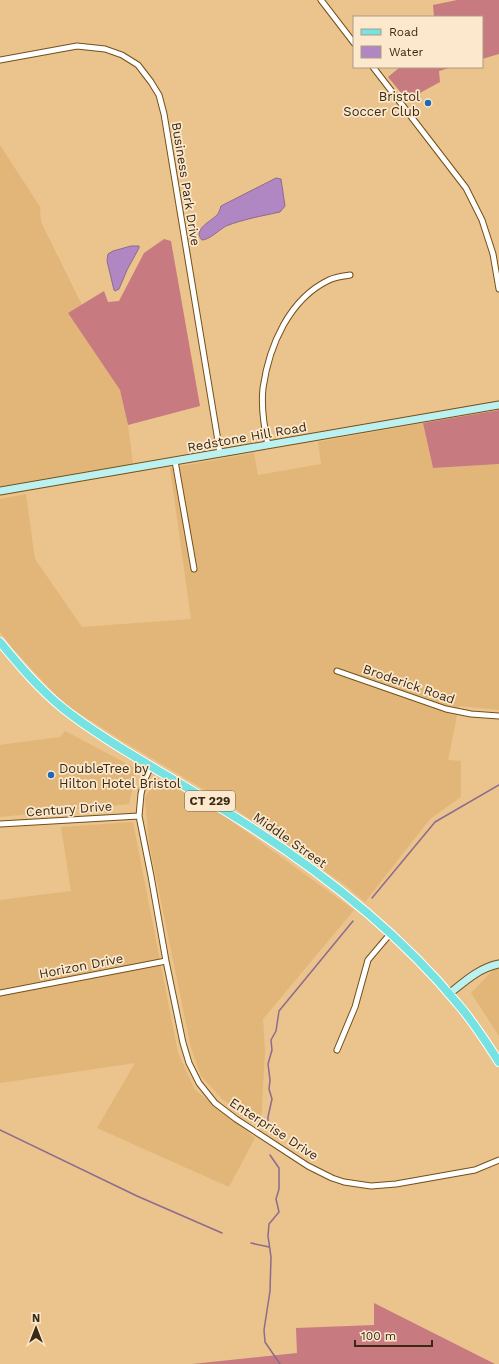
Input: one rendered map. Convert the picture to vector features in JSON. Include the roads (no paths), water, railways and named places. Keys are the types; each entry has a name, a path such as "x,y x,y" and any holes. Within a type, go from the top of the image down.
{"main road":[{"name":"Redstone Hill Road","path":"0,491 499,405"},
{"name":"Middle Street","path":"0,643 26,672 63,709 107,739 244,822 289,852 344,894 390,934 449,994 474,1025 499,1062"},
{"path":"449,994 478,971 485,967 499,964"}],"street":[{"path":"321,0 353,42"},
{"name":"Business Park Drive","path":"0,60 78,46 105,48 122,55 138,66 159,95 164,114 220,453"},
{"path":"374,68 466,188 482,220 493,254 499,288"},
{"path":"268,445 263,411 263,389 272,349 283,326 307,294 330,280 350,275"},
{"path":"176,461 194,569"},
{"name":"Broderick Road","path":"337,671 446,709 471,714 499,716"},
{"name":"Enterprise Drive","path":"151,766 144,781 139,816 152,876 166,961 183,1043 189,1062 199,1084 215,1103 236,1119 308,1166 332,1178 344,1182 377,1186 396,1184 462,1173 486,1166 499,1160"},
{"name":"Century Drive","path":"0,824 139,816"},
{"path":"337,1050 355,1007 368,960 390,934"},
{"name":"Horizon Drive","path":"0,993 166,961"}],"water":[{"path":"276,178 281,179 285,206 280,212 226,226 205,240 202,240 199,233 201,229 217,215 221,206"},
{"path":"131,246 139,246 139,248 119,289 115,291 107,261 108,254"}],"waterway":[{"path":"372,898 435,822 499,785"},
{"path":"268,1125 268,1117 272,1099 269,1089 270,1080 268,1064 272,1050 271,1040 276,1031 279,1011 353,921"},
{"path":"0,1130 137,1196 222,1233"},
{"path":"270,1155 279,1168 279,1189 276,1199 279,1212 269,1224 268,1236 271,1257 270,1291 264,1330 265,1342 280,1364"},
{"path":"251,1243 269,1247"}],"place":[{"name":"Bristol Soccer Club","path":"428,103"},
{"name":"DoubleTree by Hilton Hotel Bristol","path":"51,775"}]}
